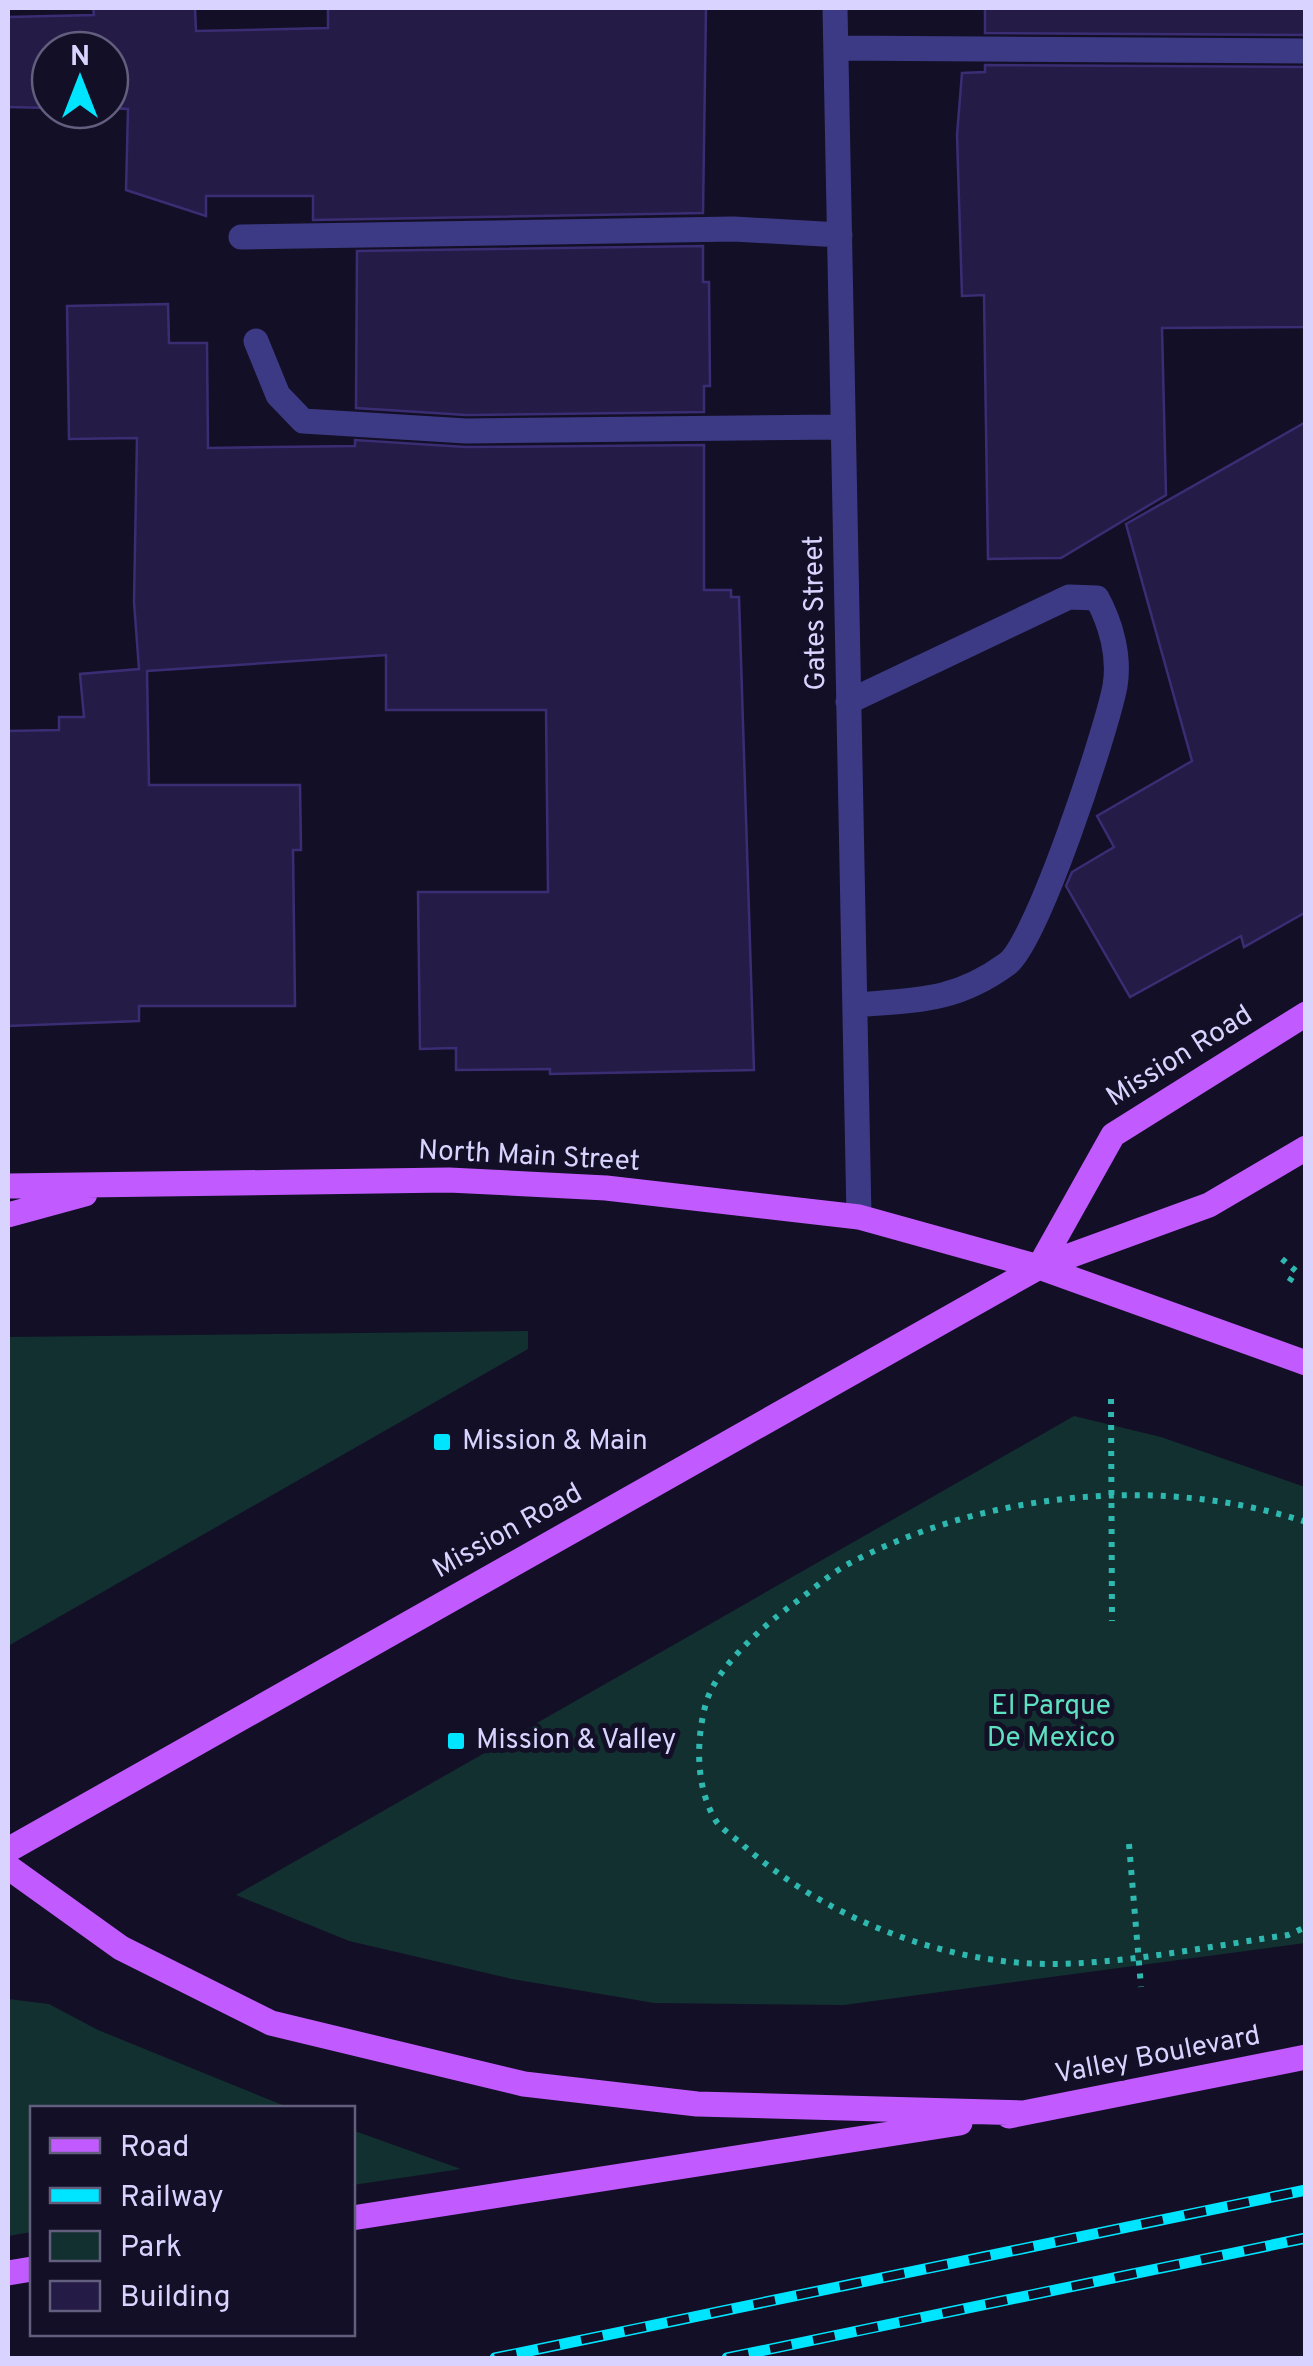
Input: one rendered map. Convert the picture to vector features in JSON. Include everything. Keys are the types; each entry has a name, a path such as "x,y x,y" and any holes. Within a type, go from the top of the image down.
{"main road":[{"name":"Mission Road","path":"1039,1267 1112,1135 1306,1014"},
{"name":"Mission Road","path":"8,1850 1039,1267 1209,1205 1306,1148"},
{"name":"North Main Street","path":"8,1186 449,1180 606,1188 859,1216 1039,1267"},
{"path":"8,1214 124,1184"},
{"path":"1039,1267 1306,1363"},
{"path":"8,1867 120,1948 271,2022 524,2084 697,2104 1023,2114"},
{"name":"Valley Boulevard","path":"1023,2114 1306,2056"},
{"path":"355,2218 1023,2114"}],"street":[{"name":"Gates Street","path":"835,8 859,1216"},
{"path":"836,48 1306,52"},
{"path":"242,237 734,229 840,235"},
{"path":"256,341 278,395 303,421 466,430 842,427"},
{"path":"848,702 1069,597 1097,598 1112,625 1116,684 1045,897 1012,962 950,997 855,1005"}],"path":[{"path":"1282,1259 1301,1270 1286,1287"},
{"path":"1110,1400 1112,1621"},
{"path":"1306,1522 1263,1508 1172,1495 1108,1495 959,1518 848,1564 753,1634 707,1699 697,1760 716,1821 775,1873 864,1921 948,1953 1048,1964 1288,1935 1306,1927"},
{"path":"1129,1844 1141,1987"}],"green space":[{"path":"528,1331 528,1349 8,1646 8,1337"},
{"name":"El Parque De Mexico","path":"1074,1416 1161,1437 1305,1487 1305,1943 844,2005 654,2003 512,1979 349,1941 236,1895"},
{"path":"8,1999 49,2004 98,2030 285,2106 30,2106 30,2232 8,2236"},
{"path":"355,2131 461,2169 355,2185"}],"building":[{"path":"93,8 195,8 196,31 328,28 328,8 706,8 703,213 313,220 313,196 206,196 206,216 126,190 130,30 30,30 30,108 8,107 8,17 94,15"},
{"path":"985,8 1306,8 1306,35 985,33"},
{"path":"985,65 1306,67 1306,327 1162,328 1166,495 1061,558 988,559 984,295 962,296 957,135 962,73 985,72"},
{"path":"703,246 703,282 709,282 710,386 704,386 704,412 466,415 356,408 357,251"},
{"path":"168,304 169,343 207,343 208,448 355,446 355,440 466,447 704,445 704,590 731,590 731,597 739,597 754,1070 550,1074 550,1069 456,1070 456,1048 420,1049 418,892 548,892 546,710 386,710 386,655 147,671 149,785 300,785 301,850 293,850 295,1006 139,1006 139,1021 8,1026 8,731 59,730 59,717 84,717 80,674 139,669 134,602 137,438 69,439 67,306"},
{"path":"1306,422 1306,912 1244,947 1241,936 1130,997 1066,886 1072,872 1114,847 1097,816 1192,761 1126,524"}],"railway":[{"path":"495,2358 1306,2190"},
{"path":"727,2358 1306,2238"}],"place":[{"name":"Mission & Main","path":"442,1442"},
{"name":"Mission & Valley","path":"456,1741"}]}
